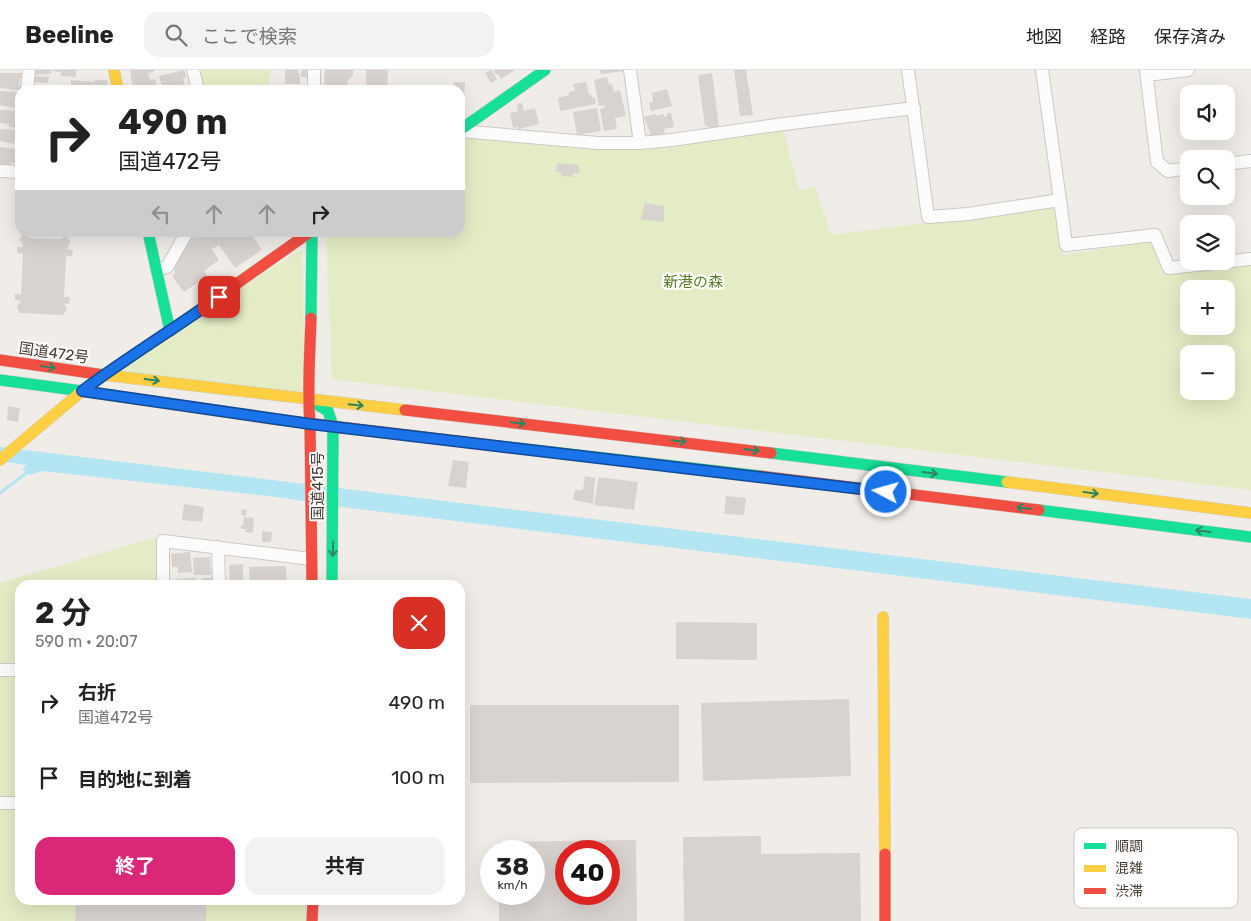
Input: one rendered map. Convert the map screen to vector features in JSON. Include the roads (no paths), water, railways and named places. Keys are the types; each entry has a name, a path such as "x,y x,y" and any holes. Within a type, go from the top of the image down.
{"main road":[{"path":"114,70 117,85"},
{"path":"465,127 545,70"},
{"path":"149,237 170,331"},
{"name":"国道472号","path":"0,460 82,391 304,237"},
{"name":"国道415号","path":"311,237 311,373 308,400 312,580"},
{"name":"国道472号","path":"0,360 104,375"},
{"path":"104,375 703,444 1251,513"},
{"path":"0,380 310,424 965,500 1251,537"},
{"path":"308,400 328,411 333,426"},
{"name":"国道415号","path":"332,580 333,426"},
{"path":"884,617 885,921"},
{"path":"312,921 313,905"}],"street":[{"path":"28,85 29,70"},
{"path":"194,70 197,85"},
{"path":"314,70 314,85"},
{"path":"630,70 640,143"},
{"path":"908,70 928,217 968,214 1060,200"},
{"path":"1042,70 1066,246 1156,235 1169,268 1251,259"},
{"path":"1180,169 1168,171 1157,162 1147,73 1188,70"},
{"path":"465,131 598,143 640,143 914,108"},
{"path":"1235,163 1251,161"},
{"path":"0,171 15,172"},
{"path":"157,270 167,267 184,237"},
{"path":"163,580 163,541 311,559"},
{"path":"218,547 219,580"},
{"path":"0,670 15,670"},
{"path":"0,803 15,803"}],"water":[{"path":"0,447 1251,599 1251,619 350,508 276,497 42,471 30,475 22,469 27,465 0,461"}],"waterway":[{"path":"0,493 29,471"}],"park label":[{"name":"新港の森","path":"693,282"}]}
